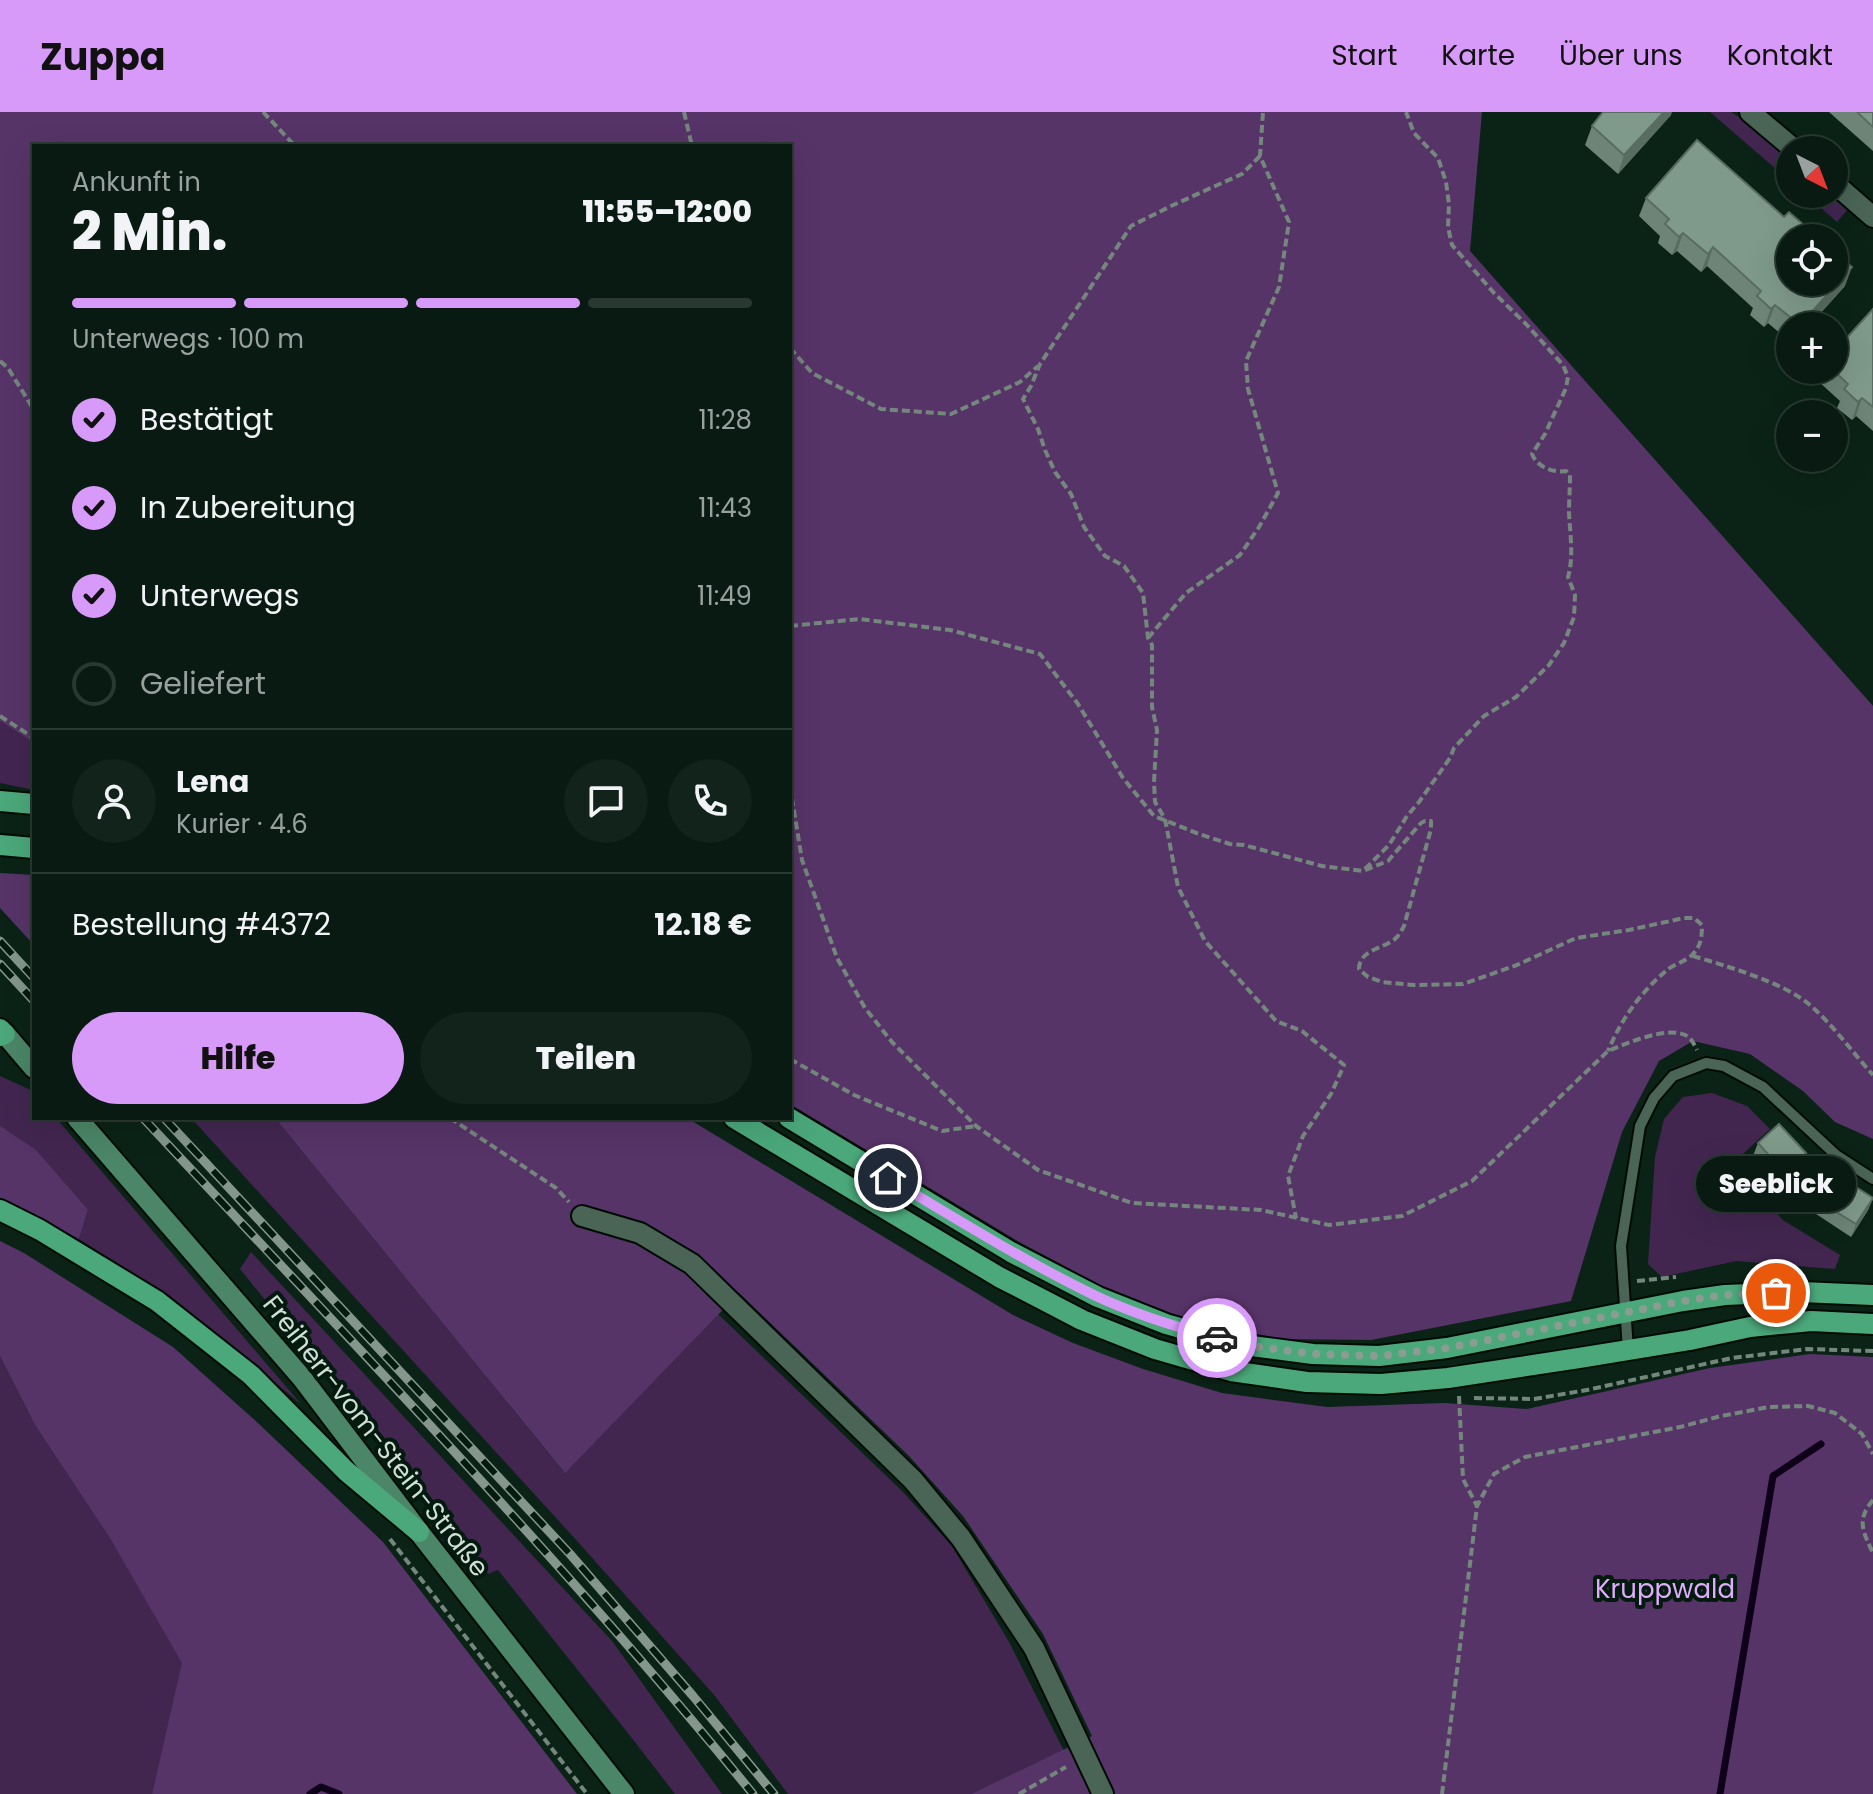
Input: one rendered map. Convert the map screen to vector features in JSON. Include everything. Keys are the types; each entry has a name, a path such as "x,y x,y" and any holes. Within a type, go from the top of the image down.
{"main road":[{"path":"0,801 32,804"},
{"path":"0,845 32,848"},
{"path":"2,1033 32,1066"},
{"name":"Freiherr-vom-Stein-Straße","path":"79,1120 302,1378 624,1794"},
{"path":"737,1120 999,1277 1082,1320 1155,1349 1231,1371 1307,1382 1381,1384 1448,1378 1750,1327 1811,1321 1873,1324"},
{"path":"792,1120 1011,1252 1098,1297 1166,1324 1236,1344 1313,1354 1379,1356 1447,1348 1725,1295 1801,1292 1873,1295"},
{"path":"0,1210 40,1230 157,1301 251,1375 346,1471 419,1532"}],"street":[{"path":"1750,112 1778,136"},
{"path":"1848,195 1873,217"},
{"path":"582,1216 640,1233 692,1264 913,1480 961,1538 1034,1648 1103,1794"}],"lane":[{"path":"1628,1350 1621,1246 1640,1126 1654,1098 1673,1076 1706,1063 1724,1066 1763,1087 1836,1155 1873,1179"}],"path":[{"path":"263,112 293,144"},
{"path":"684,112 692,144"},
{"path":"1148,638 1186,593 1240,555 1278,493 1248,389 1246,361 1279,287 1289,222 1260,156 1263,112"},
{"path":"1363,871 1389,845 1454,748 1484,716 1516,697 1549,665 1564,643 1574,617 1575,595 1568,577 1572,541 1570,475 1566,471 1558,473 1541,466 1532,454 1545,434 1568,377 1563,365 1452,245 1448,227 1449,204 1438,158 1414,133 1406,112"},
{"path":"1260,156 1242,174 1131,226 1040,364 1023,399 1055,472 1071,494 1084,527 1105,556 1124,566 1143,593 1148,638 1152,645 1152,707 1157,730 1155,802 1165,819 1178,887 1205,941 1276,1021 1302,1031 1344,1065 1331,1094 1303,1136 1288,1176 1296,1218"},
{"path":"792,350 812,373 881,409 951,414 1020,382 1040,364"},
{"path":"0,361 8,368 32,407"},
{"path":"792,626 859,619 950,630 1040,654 1078,704 1123,778 1154,816 1230,844 1322,866 1363,871 1388,861 1421,823 1431,821 1404,926 1398,937 1364,955 1359,961 1362,972 1382,982 1463,984 1517,965 1576,938 1694,918 1702,925 1703,937 1693,956 1671,967 1633,1003 1608,1051"},
{"path":"0,716 32,737"},
{"path":"792,798 802,860 837,958 865,1008 892,1042 976,1126 1038,1170 1132,1203 1261,1210 1329,1225 1402,1216 1472,1181 1608,1051 1630,1041 1674,1032 1689,1037 1706,1063"},
{"path":"1693,956 1737,969 1791,992 1811,1005 1873,1075"},
{"path":"792,1060 854,1095 942,1131 976,1126"},
{"path":"453,1120 556,1188 582,1216"},
{"path":"1623,1283 1679,1277"},
{"path":"1477,1506 1463,1479 1460,1398 1534,1399 1719,1360 1807,1349 1873,1351"},
{"path":"1442,1794 1477,1506 1494,1474 1525,1457 1769,1407 1808,1406 1835,1413 1862,1434 1873,1454"},
{"path":"1873,1500 1864,1513 1861,1528 1873,1553"},
{"path":"390,1538 587,1794"},
{"path":"1019,1794 1086,1756"}],"shaded area":[{"path":"1710,112 1731,112 1748,123 1776,148 1776,169"},
{"path":"1821,208 1845,208 1847,210 1837,222"},
{"path":"0,721 32,742 32,790 0,783"},
{"path":"0,1076 32,1091 32,1120 58,1120 301,1404 173,1299 79,1239 88,1210 0,1127"},
{"path":"1712,1093 1747,1106 1770,1129 1731,1165 1783,1220 1840,1255 1835,1269 1736,1261 1662,1277 1648,1264 1655,1157 1664,1119 1683,1097"},
{"path":"193,1120 277,1120 564,1472 718,1314 903,1492 952,1546 1009,1642 1064,1751 971,1794 788,1794 715,1696"},
{"path":"251,1252 612,1641 722,1794 675,1794 498,1570 488,1574 240,1269"},
{"path":"0,1356 35,1425 111,1540 183,1663 152,1794 0,1794"}],"green space":[{"path":"0,112 1482,112 1470,251 1873,706 1873,1139 1835,1122 1803,1091 1750,1054 1693,1041 1659,1061 1622,1132 1571,1301 1371,1340 1280,1339 1169,1315 1102,1286 1021,1243 792,1105 792,144 32,144 32,742 0,721"},
{"path":"0,873 32,875 32,943 0,908"},
{"name":"Kruppwald","path":"277,1120 690,1120 1013,1315 1073,1343 1222,1393 1327,1407 1444,1403 1527,1409 1710,1368 1810,1354 1873,1357 1873,1794 971,1794 1092,1736 1043,1634 963,1516 909,1456 739,1293 565,1473"},
{"path":"0,1126 36,1150 88,1210 79,1239 0,1198"},
{"path":"0,1241 173,1347 383,1542 577,1794 152,1794 182,1663 111,1540 35,1425 0,1356"}],"building":[{"path":"1603,112 1664,112 1624,155 1592,126"},
{"path":"1857,112 1873,112 1873,127"},
{"path":"1697,140 1784,217 1789,212 1803,224 1776,224 1776,296 1826,296 1812,312 1784,312 1775,305 1771,309 1757,296 1761,291 1713,247 1708,254 1683,233 1679,237 1665,224 1669,219 1646,198"},
{"path":"1873,309 1873,407 1862,398 1858,402 1844,389 1848,384 1848,337"},
{"path":"1779,1124 1806,1153 1785,1173 1758,1143"},
{"path":"1834,1173 1873,1198 1856,1224 1817,1200"}],"waterway":[{"path":"1720,1794 1773,1476 1821,1444"},
{"path":"310,1794 321,1787 339,1794"}],"railway":[{"path":"0,941 32,976"},
{"path":"0,964 32,999"},
{"path":"145,1120 530,1535 753,1794"},
{"path":"166,1120 570,1554 774,1794"}],"way so far":[{"path":"1217,1338 1236,1344 1313,1354 1379,1356 1447,1348 1683,1301 1776,1293"}],"place":[{"name":"Seeblick","path":"1776,1293"}],"route":[{"path":"888,1178 1011,1252 1098,1297 1166,1324 1217,1338"}]}
